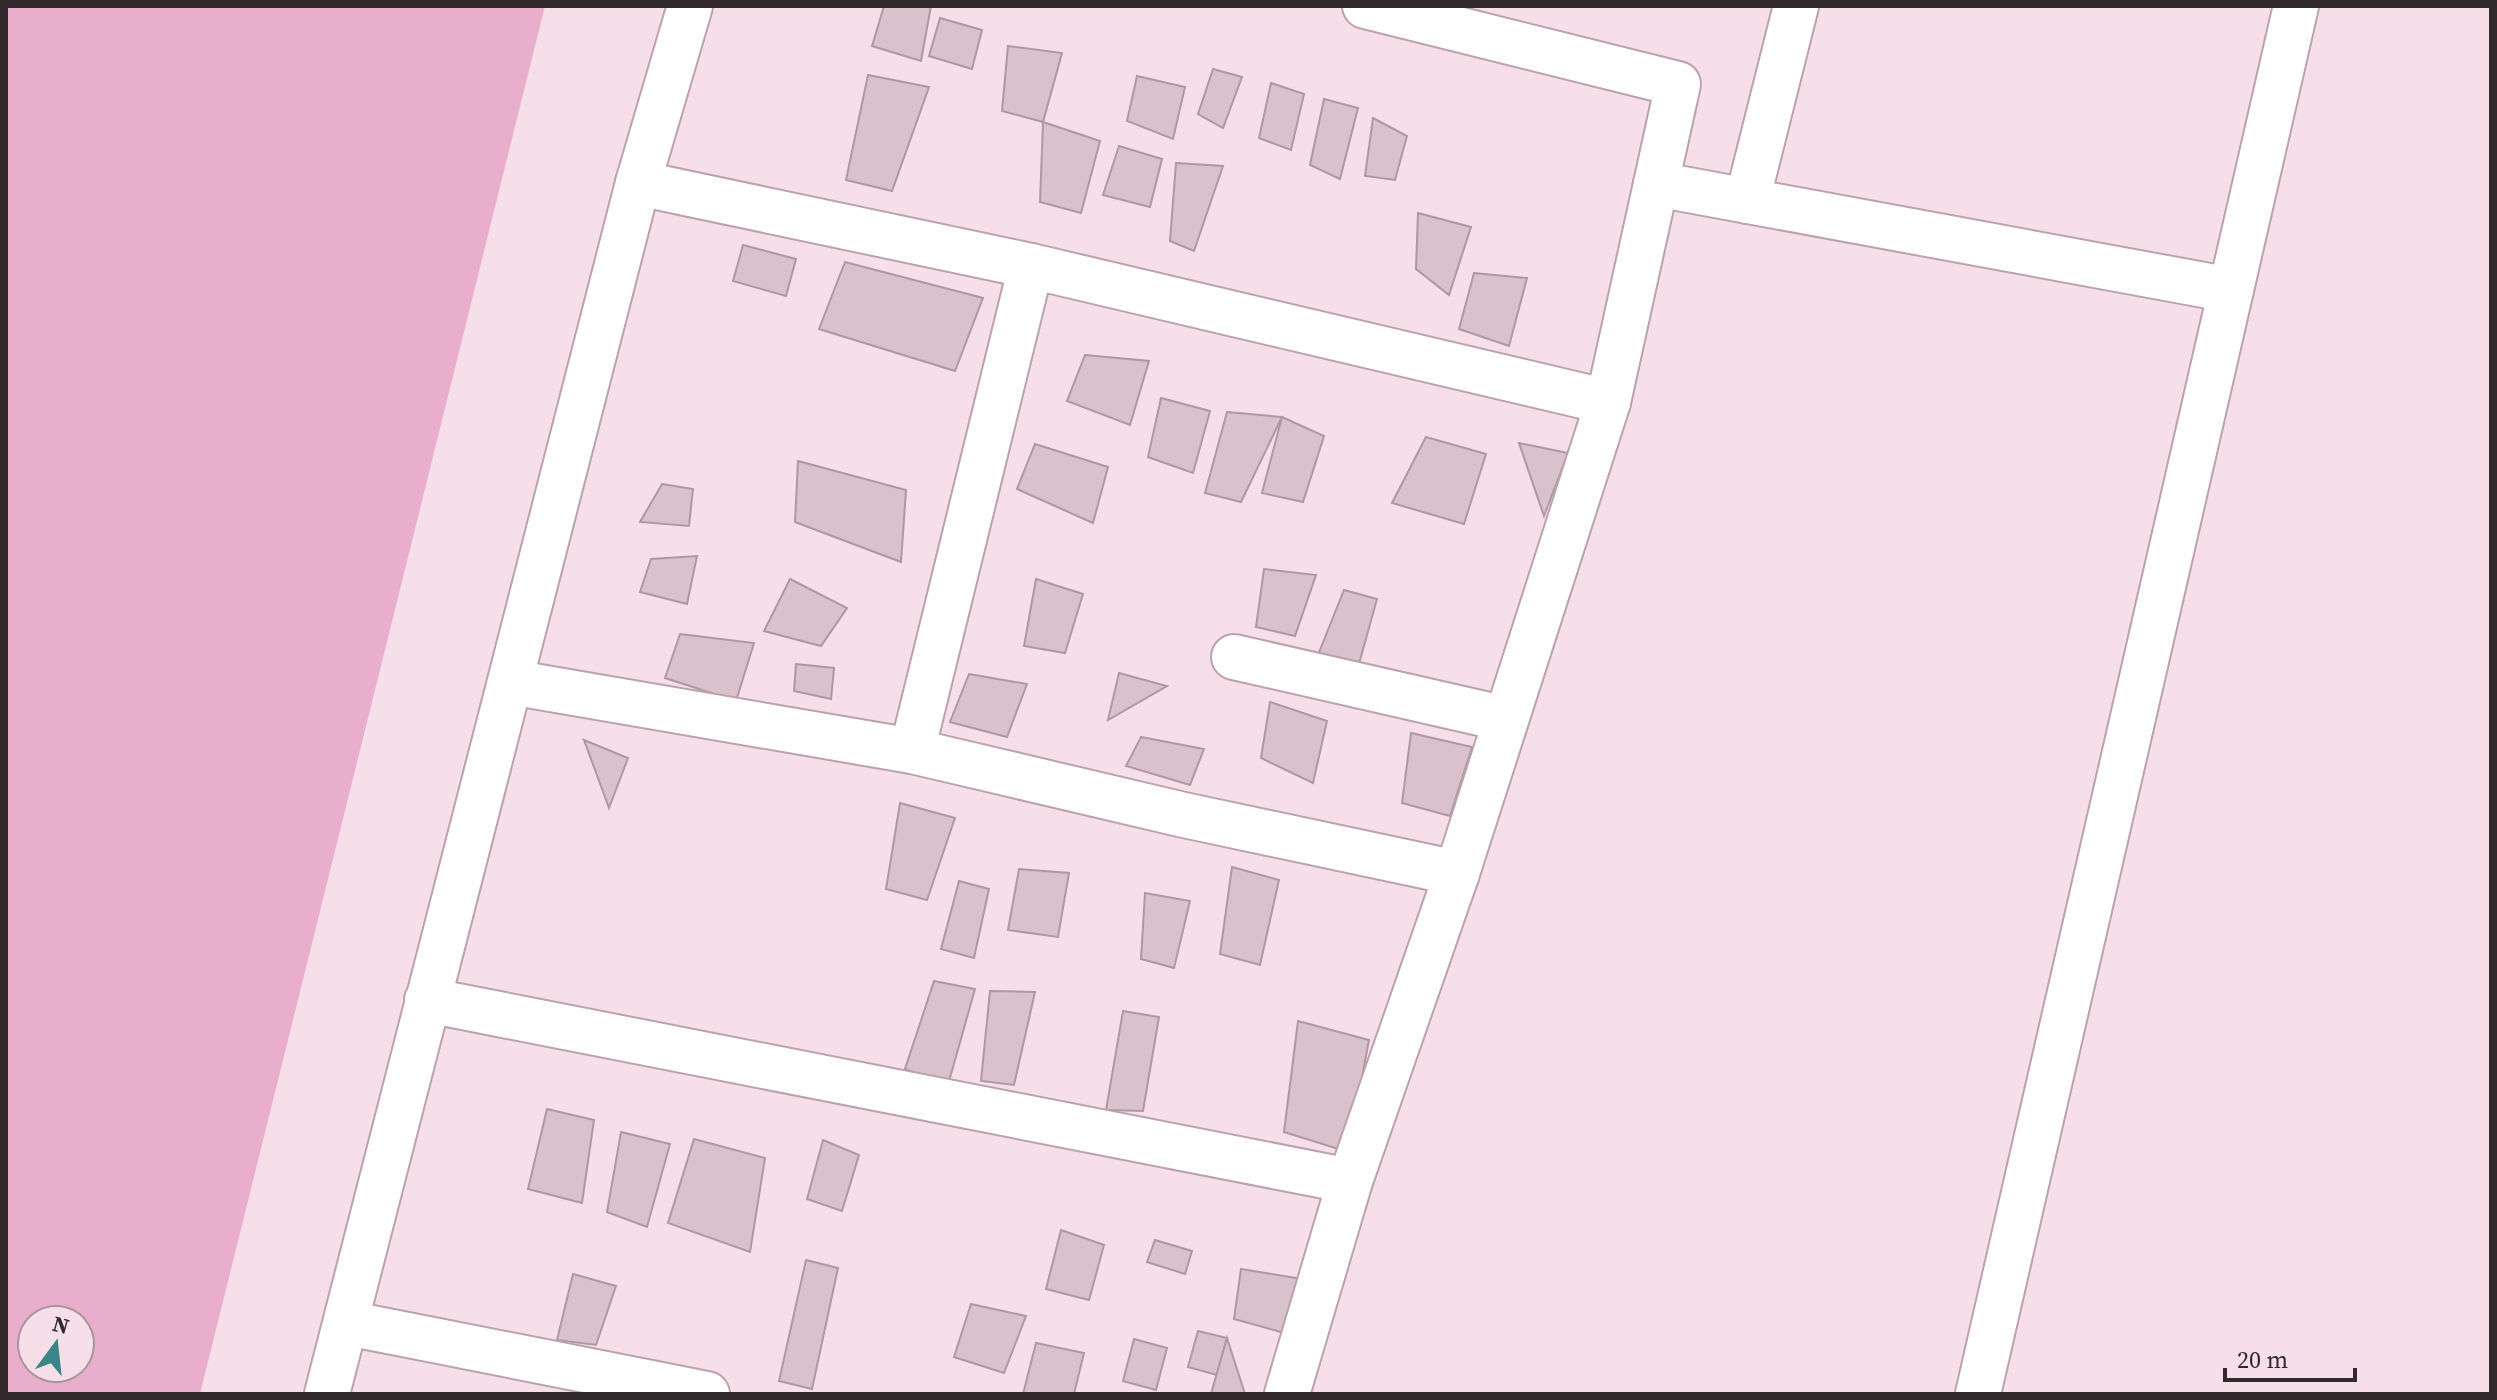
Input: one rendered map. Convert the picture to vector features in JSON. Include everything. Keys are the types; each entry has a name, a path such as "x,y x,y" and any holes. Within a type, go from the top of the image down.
{"street":[{"path":"327,1394 638,183 690,6"},
{"path":"1287,1394 1350,1181 1457,873 1608,402 1678,84 1365,6"},
{"path":"1747,201 1796,6"},
{"path":"1978,1394 2296,6"},
{"path":"638,183 1031,266 1608,402"},
{"path":"1656,184 2231,290"},
{"path":"912,751 1031,266"},
{"path":"1234,657 1506,719"},
{"path":"510,682 912,751 1184,815 1457,873"},
{"path":"427,1000 1350,1181"},
{"path":"347,1323 707,1394"}],"shaded area":[{"path":"6,6 545,6 200,1394 6,1394"}],"building":[{"path":"884,6 931,6 921,61 872,46"},
{"path":"940,18 982,30 972,69 929,56"},
{"path":"1008,46 1062,53 1043,122 1002,111"},
{"path":"1213,69 1242,77 1223,128 1198,114"},
{"path":"868,75 929,87 892,191 846,180"},
{"path":"1137,76 1185,87 1173,139 1127,121"},
{"path":"1271,83 1304,94 1291,150 1259,138"},
{"path":"1324,99 1358,108 1340,179 1310,165"},
{"path":"1373,118 1407,136 1395,180 1365,176"},
{"path":"1043,122 1100,141 1081,213 1040,202"},
{"path":"1119,146 1162,159 1150,207 1103,195"},
{"path":"1176,163 1223,166 1194,251 1170,241"},
{"path":"1418,213 1471,227 1449,295 1416,269"},
{"path":"743,245 796,259 786,296 733,281"},
{"path":"845,262 983,298 955,371 819,329"},
{"path":"1474,273 1527,278 1509,346 1459,329"},
{"path":"1085,355 1149,361 1130,425 1067,401"},
{"path":"1161,398 1210,411 1193,473 1148,457"},
{"path":"1227,412 1282,417 1241,502 1205,493"},
{"path":"1282,417 1324,436 1303,502 1262,493"},
{"path":"1426,437 1486,454 1464,524 1392,503"},
{"path":"1519,443 1568,453 1544,516"},
{"path":"1035,444 1108,467 1093,523 1017,489"},
{"path":"798,461 906,490 901,562 795,522"},
{"path":"662,484 693,489 689,526 640,522"},
{"path":"697,556 687,604 640,592 651,559"},
{"path":"1264,569 1316,575 1295,636 1256,627"},
{"path":"790,579 847,608 821,646 764,631"},
{"path":"1036,579 1083,594 1065,653 1024,646"},
{"path":"1344,590 1377,599 1357,671 1318,655"},
{"path":"680,634 754,643 736,701 665,678"},
{"path":"796,664 834,668 831,699 794,691"},
{"path":"1119,673 1167,686 1108,720"},
{"path":"969,674 1027,684 1007,737 950,722"},
{"path":"1270,702 1327,721 1313,783 1261,758"},
{"path":"1411,733 1472,747 1450,816 1402,803"},
{"path":"1141,737 1204,749 1190,785 1126,766"},
{"path":"584,740 628,758 609,808"},
{"path":"900,803 955,818 927,900 886,889"},
{"path":"1232,867 1279,880 1260,965 1220,954"},
{"path":"1019,869 1069,873 1058,937 1008,930"},
{"path":"959,881 989,889 974,958 941,949"},
{"path":"1145,893 1190,901 1174,968 1141,959"},
{"path":"934,981 975,989 948,1085 905,1069"},
{"path":"990,991 1035,992 1014,1085 981,1081"},
{"path":"1123,1011 1159,1017 1143,1111 1106,1110"},
{"path":"1298,1021 1369,1040 1348,1152 1284,1132"},
{"path":"547,1109 594,1120 582,1203 528,1189"},
{"path":"621,1132 670,1144 647,1227 607,1212"},
{"path":"694,1139 765,1158 750,1252 668,1223"},
{"path":"823,1140 859,1155 842,1211 807,1199"},
{"path":"1061,1230 1104,1245 1089,1300 1046,1289"},
{"path":"1155,1240 1192,1251 1185,1274 1147,1262"},
{"path":"806,1260 838,1268 812,1389 779,1381"},
{"path":"1241,1269 1309,1280 1288,1334 1234,1319"},
{"path":"573,1274 616,1286 596,1345 557,1340"},
{"path":"971,1304 1026,1316 1004,1373 954,1357"},
{"path":"1198,1331 1227,1338 1217,1375 1188,1367"},
{"path":"1227,1338 1245,1394 1211,1394"},
{"path":"1134,1339 1167,1348 1156,1390 1123,1381"},
{"path":"1036,1343 1084,1353 1074,1394 1023,1394"}]}
